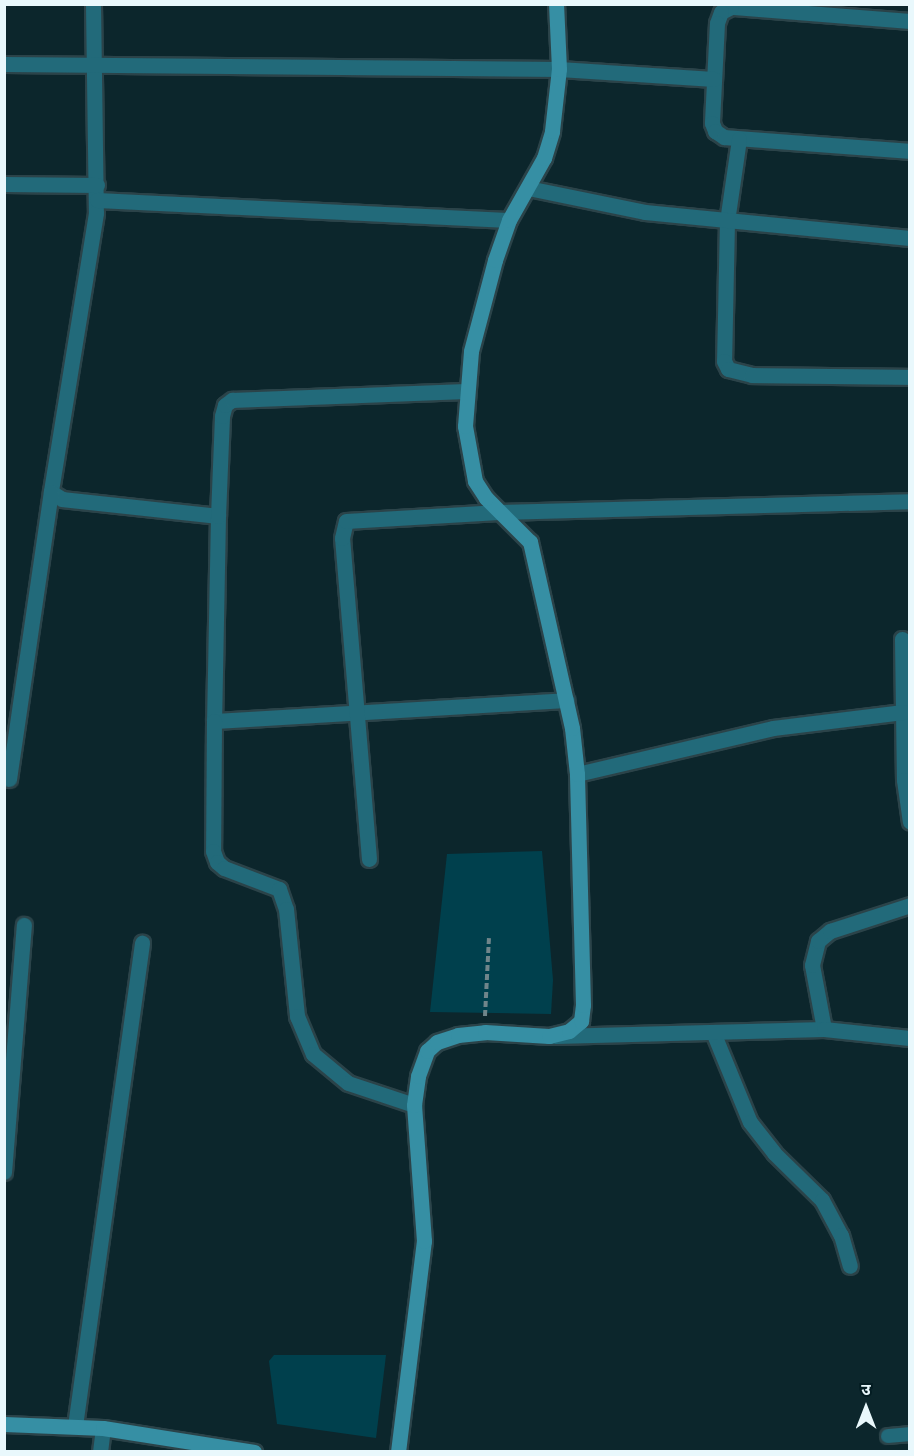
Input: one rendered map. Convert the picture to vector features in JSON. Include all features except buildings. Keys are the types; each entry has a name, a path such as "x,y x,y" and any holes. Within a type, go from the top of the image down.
{"street":[{"path":"9,779 10,728 87,282 97,192 93,4"},
{"path":"549,1036 569,1031 581,1021 583,1005 577,774 566,700 530,542 486,498 469,461 465,391 481,309 509,220 528,188 552,132 559,69 556,4"},
{"path":"909,21 731,7 721,12 717,23 714,79 715,132 739,138 909,151"},
{"path":"4,64 93,63 559,69 714,79"},
{"path":"739,138 727,221 724,361 728,369 752,375 909,377"},
{"path":"4,184 509,220"},
{"path":"528,188 591,204 727,221 909,238"},
{"path":"414,1105 348,1083 313,1054 297,1016 286,909 279,889 224,868 213,851 218,516 222,416 225,405 232,400 465,391"},
{"path":"51,492 62,499 218,516"},
{"path":"369,859 355,711 342,527 346,521 359,518 499,512 909,501"},
{"path":"902,639 903,712 909,819"},
{"path":"214,721 566,700"},
{"path":"577,774 773,728 903,712"},
{"path":"824,1029 812,965 818,941 830,931 909,905"},
{"path":"4,1172 24,925"},
{"path":"75,1426 142,943"},
{"path":"398,1452 424,1241 414,1105 418,1076 427,1051 437,1042 485,1032 549,1036 824,1029 909,1038"},
{"path":"713,1032 750,1122 774,1153 822,1200 841,1235 850,1266"},
{"path":"4,1424 103,1428 254,1452"},
{"path":"100,1452 103,1428"}],"lane":[{"path":"888,1436 909,1434"}],"path":[{"path":"485,1032 489,938"}]}
